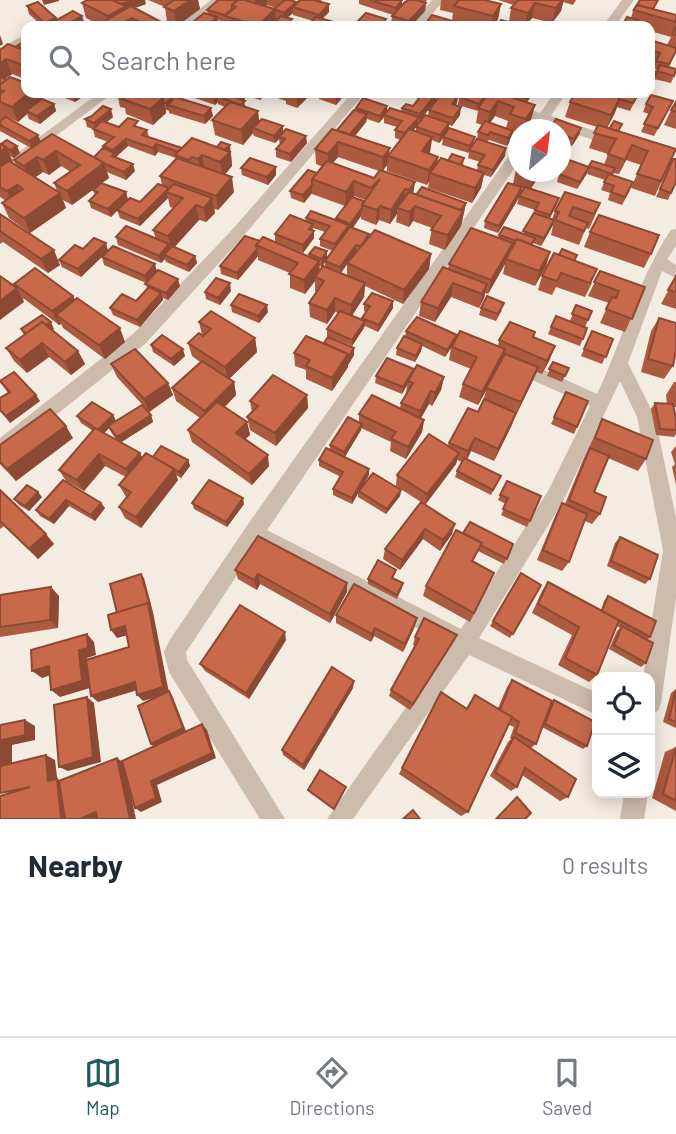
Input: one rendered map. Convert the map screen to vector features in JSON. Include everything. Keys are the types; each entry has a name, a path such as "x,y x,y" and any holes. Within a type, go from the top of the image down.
{"street":[{"path":"191,21 218,0"},
{"path":"420,21 438,0"},
{"path":"613,21 628,0"},
{"path":"0,53 21,41"},
{"path":"0,173 100,98"},
{"path":"0,449 139,338 235,236 355,98"},
{"path":"475,98 543,116 628,147"},
{"path":"541,119 556,98"},
{"path":"273,819 177,664 175,652 179,641 253,533 414,318 508,170"},
{"path":"340,819 465,642 555,497 620,363 658,261 676,233"},
{"path":"658,261 676,272"},
{"path":"492,354 600,403"},
{"path":"620,363 646,417 673,550 655,672"},
{"path":"253,533 465,642 592,702"},
{"path":"632,819 635,798"}],"building":[{"path":"87,0 113,0 126,6 108,16 82,3"},
{"path":"112,0 134,0 121,4"},
{"path":"174,0 190,0 174,11 164,7"},
{"path":"218,0 236,1 225,15 207,10"},
{"path":"238,0 244,0 275,9 263,21 242,21 225,16 236,7 232,5"},
{"path":"285,0 296,2 284,13 274,9"},
{"path":"300,0 329,4 319,15 293,7"},
{"path":"370,0 402,0 396,8"},
{"path":"409,0 426,3 409,21 392,16 405,2"},
{"path":"459,0 484,0 501,4 493,16 454,6"},
{"path":"518,0 562,0 556,8 535,3 528,13 511,8"},
{"path":"640,0 658,0 653,9 637,5 633,11"},
{"path":"38,2 56,18 42,21 27,6"},
{"path":"637,5 676,15 676,22 634,10"},
{"path":"131,6 159,21 139,21 132,18 127,21 105,21"},
{"path":"73,11 82,16 73,21 55,21"},
{"path":"204,13 217,17 213,21 194,21"},
{"path":"366,13 386,19 384,21 358,21"},
{"path":"432,15 453,21 428,21"},
{"path":"281,16 292,19 290,21 276,21"},
{"path":"316,17 330,21 312,21"},
{"path":"627,17 638,20 637,21 625,21"},
{"path":"655,42 676,48 669,64 656,61 660,53 655,52"},
{"path":"8,44 21,49 21,64 6,59 0,63 0,50"},
{"path":"660,65 676,69 674,76 657,71"},
{"path":"10,77 21,81 23,98 12,107 0,102 0,94 4,91 0,90 0,85"},
{"path":"655,96 673,101 658,128 644,124 653,107 646,104 649,98"},
{"path":"123,98 163,98 150,109"},
{"path":"174,98 178,98 211,108 204,116 168,105"},
{"path":"222,98 245,101 241,105"},
{"path":"363,98 387,106 380,116 356,108"},
{"path":"419,98 433,98 420,114 402,108 406,104 413,106"},
{"path":"438,98 456,98 452,104 461,107 453,118 429,110"},
{"path":"462,98 483,98 479,104"},
{"path":"485,98 513,98 535,105 526,119 510,114 514,107 498,101 490,112 478,108"},
{"path":"572,98 620,98 611,115 570,102"},
{"path":"620,98 636,98 633,103"},
{"path":"42,99 54,104 37,116 26,111"},
{"path":"230,102 258,111 241,130 212,120"},
{"path":"103,106 111,109 94,123 85,119 92,116"},
{"path":"390,108 419,117 405,133 395,130 402,121 384,115"},
{"path":"354,110 367,114 350,134 362,139 337,130"},
{"path":"425,115 449,123 440,135 416,127"},
{"path":"6,117 38,135 29,141 0,125 0,121"},
{"path":"128,118 138,121 134,126 147,130 142,135 182,148 178,152 156,144 153,148 126,139 113,150 103,146 114,137 93,129 102,121 119,127"},
{"path":"262,119 283,126 274,136 253,128"},
{"path":"485,121 508,129 508,138 490,132 488,135 478,132"},
{"path":"614,121 622,124 618,131 609,129"},
{"path":"571,124 581,128 574,139 571,138"},
{"path":"598,125 676,149 661,181 637,174 648,151 632,145 625,160 608,154 616,139 594,133"},
{"path":"449,128 475,137 470,146 443,137"},
{"path":"286,129 306,136 290,154 276,149 285,139 279,137"},
{"path":"332,129 390,148 383,157 338,142 328,154 315,149"},
{"path":"409,129 432,137 422,151 438,157 429,170 388,156"},
{"path":"52,134 104,163 67,191 54,183 80,165 56,151 43,160 37,157 24,166 14,160"},
{"path":"192,138 230,152 220,162 202,155 198,159 192,157 189,160 175,155"},
{"path":"477,139 506,148 493,170 478,165 485,155 469,150"},
{"path":"7,140 17,146 10,150 1,144"},
{"path":"221,142 230,145 225,150 217,147"},
{"path":"103,148 115,153 112,156 133,164 124,172 105,164 94,157"},
{"path":"452,154 464,158 460,165 448,161"},
{"path":"177,158 232,177 216,196 160,176"},
{"path":"250,158 276,167 267,177 241,168"},
{"path":"441,158 484,173 475,188 430,173"},
{"path":"673,159 676,159 676,182 671,193 660,189"},
{"path":"9,161 60,193 24,218 2,203 23,189 17,185 7,191 0,187 0,167"},
{"path":"327,161 374,178 380,170 415,182 409,190 405,189 391,210 380,206 377,210 362,205 380,179 371,188 354,181 346,192 312,179"},
{"path":"571,161 589,167 580,182 571,179"},
{"path":"592,161 615,168 612,174 589,166"},
{"path":"308,170 317,173 312,179 312,185 303,195 290,191"},
{"path":"609,174 633,182 625,197 611,192 614,186 604,182"},
{"path":"101,183 126,192 108,209 89,201 98,192 93,190"},
{"path":"508,183 522,187 499,226 485,221"},
{"path":"158,184 169,188 138,219 117,210 130,198 140,202"},
{"path":"174,184 212,198 204,208 196,205 168,236 153,230 183,198 166,192"},
{"path":"422,187 466,203 461,210 416,195"},
{"path":"525,187 559,198 550,215 535,210 539,203 519,196"},
{"path":"409,192 463,211 448,235 431,230 441,216 415,206 410,212 397,208"},
{"path":"565,192 600,203 594,214 573,207 569,216 588,223 584,231 555,220 559,212 555,211"},
{"path":"352,197 364,201 350,224 336,218"},
{"path":"311,211 349,225 335,244 320,239 330,226 306,218"},
{"path":"534,213 554,220 544,238 523,231"},
{"path":"0,214 54,250 41,259 0,231"},
{"path":"290,215 313,224 309,229 314,231 303,245 275,234"},
{"path":"599,215 659,235 651,254 590,232"},
{"path":"126,226 169,244 159,256 116,237"},
{"path":"350,227 369,234 361,246 356,245 340,267 325,261"},
{"path":"504,227 535,238 531,245 499,235"},
{"path":"471,228 513,243 491,280 449,264"},
{"path":"375,230 431,254 404,290 347,263"},
{"path":"245,236 260,241 256,245 257,249 237,273 220,266"},
{"path":"263,237 319,261 304,280 289,274 298,263 256,245"},
{"path":"94,238 106,243 78,269 59,260 75,245 83,249"},
{"path":"517,239 550,252 539,271 506,259"},
{"path":"113,246 155,264 145,276 102,257"},
{"path":"172,246 195,256 187,265 164,255"},
{"path":"315,247 327,251 322,259 309,254"},
{"path":"562,249 577,255 574,261 559,255"},
{"path":"554,253 597,269 590,283 561,273 557,281 542,276"},
{"path":"323,266 365,283 351,305 335,298 327,310 309,303 324,281 315,277"},
{"path":"443,267 487,284 482,294 453,283 438,308 421,302"},
{"path":"35,268 73,296 52,311 14,284"},
{"path":"158,270 178,279 166,293 145,284"},
{"path":"600,271 645,287 632,319 606,309 612,297 616,298 619,291 594,282"},
{"path":"0,276 17,288 0,301"},
{"path":"676,276 676,292 668,290"},
{"path":"216,278 230,283 218,298 205,292"},
{"path":"149,287 161,293 137,320 110,308 122,294 136,301"},
{"path":"372,293 393,301 379,325 362,318 370,306 364,304"},
{"path":"239,294 267,305 258,316 231,305"},
{"path":"487,296 504,303 498,314 481,308"},
{"path":"77,298 120,328 99,345 56,315"},
{"path":"576,305 592,311 588,320 572,314"},
{"path":"211,311 255,338 225,367 188,343 199,333 203,336 211,329 199,322"},
{"path":"340,311 365,321 352,340 327,329"},
{"path":"42,315 51,322 46,325 42,322 26,334 21,329"},
{"path":"556,316 587,328 583,339 551,327"},
{"path":"417,317 457,335 447,350 406,331"},
{"path":"659,318 676,323 673,366 648,359"},
{"path":"42,322 78,351 65,362 42,343 20,360 6,348"},
{"path":"510,322 535,332 533,337 555,346 547,361 499,340"},
{"path":"460,331 505,349 482,392 463,384 477,357 452,347"},
{"path":"592,331 613,339 606,357 584,349"},
{"path":"162,335 183,349 171,359 151,345"},
{"path":"306,336 348,354 332,378 306,366 310,360 294,353"},
{"path":"404,336 422,344 416,356 397,348"},
{"path":"328,337 354,348 348,358 348,354 324,343"},
{"path":"135,349 168,383 144,399 111,364"},
{"path":"505,354 538,367 521,402 486,388"},
{"path":"387,358 414,369 403,387 376,376"},
{"path":"202,361 234,382 205,411 172,388"},
{"path":"553,362 569,368 565,376 549,369"},
{"path":"417,365 444,377 435,393 431,391 420,411 401,403 413,383 408,381"},
{"path":"14,372 36,395 6,416 0,410 0,398 10,392 0,381"},
{"path":"273,375 307,395 275,433 247,417 258,406 250,401"},
{"path":"566,392 588,401 577,427 554,417"},
{"path":"372,395 424,420 408,447 391,439 396,432 359,414"},
{"path":"484,399 516,413 498,449 475,438 468,451 449,443 468,408 478,412"},
{"path":"92,402 113,415 98,430 77,416"},
{"path":"217,402 247,422 236,433 268,455 249,474 188,430"},
{"path":"655,403 673,404 676,430 660,429"},
{"path":"142,405 151,415 117,437 108,426"},
{"path":"50,409 66,426 7,469 0,462 0,445"},
{"path":"348,417 362,424 344,452 330,445"},
{"path":"602,419 653,440 646,459 595,438"},
{"path":"95,428 140,453 126,469 99,454 77,480 59,470"},
{"path":"429,434 459,453 427,494 397,475"},
{"path":"161,446 188,460 179,472 153,457"},
{"path":"326,448 369,469 352,498 333,489 343,472 319,460"},
{"path":"590,448 609,456 594,492 606,497 600,514 569,500"},
{"path":"146,453 174,469 136,517 119,507 131,492 119,485"},
{"path":"464,458 501,476 493,490 457,471"},
{"path":"373,473 401,490 387,509 359,491"},
{"path":"63,480 101,503 91,515 66,500 49,519 36,510"},
{"path":"209,480 243,498 226,522 192,503"},
{"path":"507,481 541,496 530,521 503,509 508,498 500,495"},
{"path":"27,485 38,492 25,506 14,499"},
{"path":"0,490 46,534 29,549 0,521"},
{"path":"421,502 455,524 443,540 425,529 402,560 385,549"},
{"path":"562,503 587,514 569,562 543,550"},
{"path":"470,522 513,544 507,559 463,533"},
{"path":"456,530 482,543 472,561 494,573 474,613 426,586"},
{"path":"258,536 347,583 330,614 258,574 254,580 235,570"},
{"path":"620,537 658,555 650,579 611,561"},
{"path":"378,560 396,570 392,578 403,583 397,595 368,579"},
{"path":"521,573 541,585 513,634 493,621"},
{"path":"141,574 150,605 148,606 148,603 117,613 110,584"},
{"path":"548,582 619,620 598,672 592,672 565,658 579,627 538,604"},
{"path":"354,584 417,618 405,644 375,628 372,634 336,615"},
{"path":"51,587 50,620 0,627 0,595"},
{"path":"608,596 656,621 650,637 602,611"},
{"path":"148,603 163,687 137,695 135,682 91,696 86,660 129,647 125,626 111,630 108,615"},
{"path":"240,605 285,632 246,693 200,664"},
{"path":"424,618 457,635 413,704 391,690 419,639 415,637"},
{"path":"622,626 653,643 646,663 614,645"},
{"path":"87,634 88,648 79,650 82,681 51,690 49,666 32,671 31,650"},
{"path":"332,667 354,681 303,765 282,750"},
{"path":"512,680 552,701 536,744 515,733 519,722 500,710"},
{"path":"676,690 676,722 669,719"},
{"path":"169,691 183,728 151,744 138,706"},
{"path":"441,692 467,709 475,695 512,717 468,812 402,768"},
{"path":"87,697 93,757 59,767 54,705"},
{"path":"554,700 592,720 592,731 587,746 545,724"},
{"path":"25,720 25,735 2,740 1,766 46,755 48,781 57,779 61,819 0,819 0,796 30,787 0,793 0,725"},
{"path":"202,724 212,753 151,781 156,798 135,808 122,761"},
{"path":"514,737 576,779 568,797 525,768 517,787 495,772"},
{"path":"676,747 676,801 663,794"},
{"path":"117,758 130,819 97,819 96,812 80,819 65,819 59,781"},
{"path":"320,770 346,787 334,809 308,790"},
{"path":"517,797 531,813 525,819 496,819"},
{"path":"413,810 420,819 403,819"}]}
